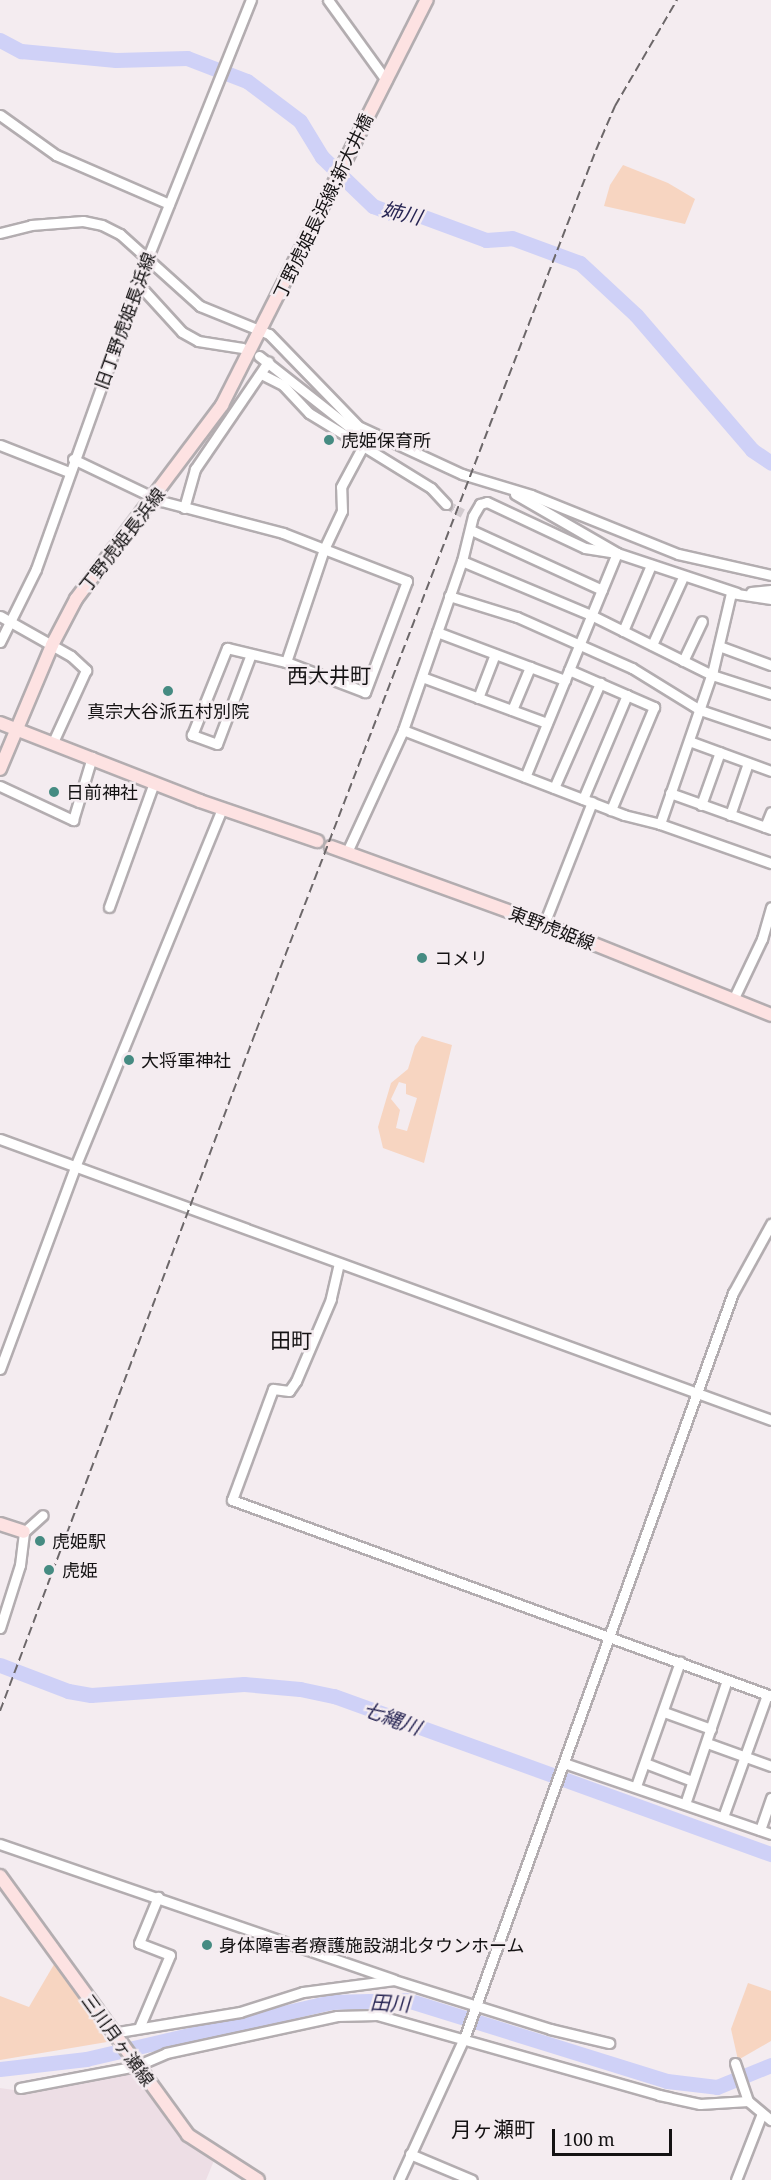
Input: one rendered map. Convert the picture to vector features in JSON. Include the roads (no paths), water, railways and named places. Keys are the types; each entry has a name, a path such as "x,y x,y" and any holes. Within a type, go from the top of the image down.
{"main road":[{"path":"384,84 427,0"},
{"name":"丁野虎姫長浜線;新大井橋","path":"263,326 384,84"},
{"name":"丁野虎姫長浜線","path":"0,769 52,645 99,566 154,498 222,405 263,326"},
{"path":"0,723 154,783 317,841"},
{"name":"東野虎姫線","path":"332,847 544,924 771,1015"},
{"path":"0,1524 24,1532"},
{"name":"三川月ヶ瀬線","path":"0,1876 188,2136 258,2180"}],"street":[{"name":"旧丁野虎姫長浜線","path":"0,642 36,569 73,459 140,286 148,257 251,0"},
{"path":"328,0 384,84"},
{"path":"0,115 56,154 169,204"},
{"path":"0,233 31,225 83,221 120,234 200,306 263,326 323,386 333,402 358,426 462,474 503,487 678,554 771,575"},
{"path":"140,286 182,332 198,341 242,348"},
{"path":"259,356 322,409 365,441 341,487 342,511 324,549 286,662"},
{"path":"184,508 195,469 268,362"},
{"path":"261,374 283,385 309,413 431,488 447,504"},
{"path":"322,409 333,402"},
{"path":"0,445 69,472"},
{"path":"73,459 154,498 283,533 407,581 365,692 286,662 227,648 192,735 217,744 251,654"},
{"path":"503,487 617,553"},
{"path":"347,852 403,730 462,561 471,530 468,514 480,504 494,501 585,548 617,553 731,593 771,599"},
{"path":"471,530 602,590"},
{"path":"525,777 617,553"},
{"path":"462,561 591,615 712,675 771,694"},
{"path":"623,631 651,565"},
{"path":"652,645 683,576"},
{"path":"731,593 771,590"},
{"path":"660,824 712,675 731,593"},
{"path":"449,596 517,617 632,668 700,710 771,734"},
{"path":"0,616 52,645 86,670 53,742"},
{"path":"683,661 702,621"},
{"path":"437,632 565,680"},
{"path":"719,646 771,665"},
{"path":"478,698 495,654"},
{"path":"512,710 530,667"},
{"path":"569,670 654,707 611,810"},
{"path":"422,677 547,723"},
{"path":"554,788 600,683"},
{"path":"544,924 627,695"},
{"path":"403,730 611,810 660,824 771,863"},
{"path":"689,741 771,771"},
{"path":"702,805 720,752"},
{"path":"0,786 73,820 92,757"},
{"path":"730,815 748,763"},
{"path":"109,907 154,783"},
{"path":"670,793 768,828 771,812"},
{"path":"0,1369 75,1167 222,808"},
{"path":"733,1000 762,939 771,907"},
{"path":"0,1139 771,1420"},
{"path":"399,2180 476,2006 733,1293 771,1224"},
{"path":"339,1263 331,1299 296,1381 289,1391 273,1389 232,1500 769,1695 744,1755 723,1817"},
{"path":"0,1628 20,1565 24,1532 43,1515"},
{"path":"636,1786 680,1662"},
{"path":"685,1804 728,1680"},
{"path":"664,1712 711,1729"},
{"path":"707,1743 771,1766"},
{"path":"645,1763 692,1781"},
{"path":"563,1764 636,1786 771,1834"},
{"path":"760,1830 771,1798"},
{"path":"0,1844 394,1980 550,2029 609,2043"},
{"path":"139,2028 170,1955 139,1943 158,1897"},
{"path":"114,2036 139,2028 240,2012 303,1992 394,1980"},
{"path":"20,2088 337,2016 377,2015 464,2037 690,2102 748,2100"},
{"path":"735,2064 748,2100 761,2116 771,2120"},
{"path":"736,2180 761,2116"},
{"path":"410,2154 472,2180"}],"waterway":[{"name":"姉川","path":"0,40 21,51 116,60 187,58 247,81 300,121 322,157 373,206 391,213 413,213 486,240 512,238 580,263 636,315 752,450 771,463"},
{"name":"七縄川","path":"0,1665 68,1691 91,1695 244,1684 300,1689 334,1696 771,1854"},
{"name":"田川","path":"0,2069 86,2059 330,2002 407,2000 667,2081 717,2087 771,2065"}],"tunnel":[{"path":"446,504 463,513"}],"railway":[{"path":"0,1711 256,1031 596,150 615,106 677,0"}],"place":[{"name":"虎姫保育所","path":"329,440"},
{"name":"真宗大谷派五村別院","path":"168,691"},
{"name":"日前神社","path":"54,792"},
{"name":"コメリ","path":"422,958"},
{"name":"大将軍神社","path":"129,1060"},
{"name":"虎姫駅","path":"40,1541"},
{"name":"虎姫","path":"49,1570"},
{"name":"身体障害者療護施設湖北タウンホーム","path":"207,1945"}],"district":[{"name":"西大井町","path":"329,675"},
{"name":"田町","path":"291,1340"},
{"name":"月ヶ瀬町","path":"493,2129"}]}
